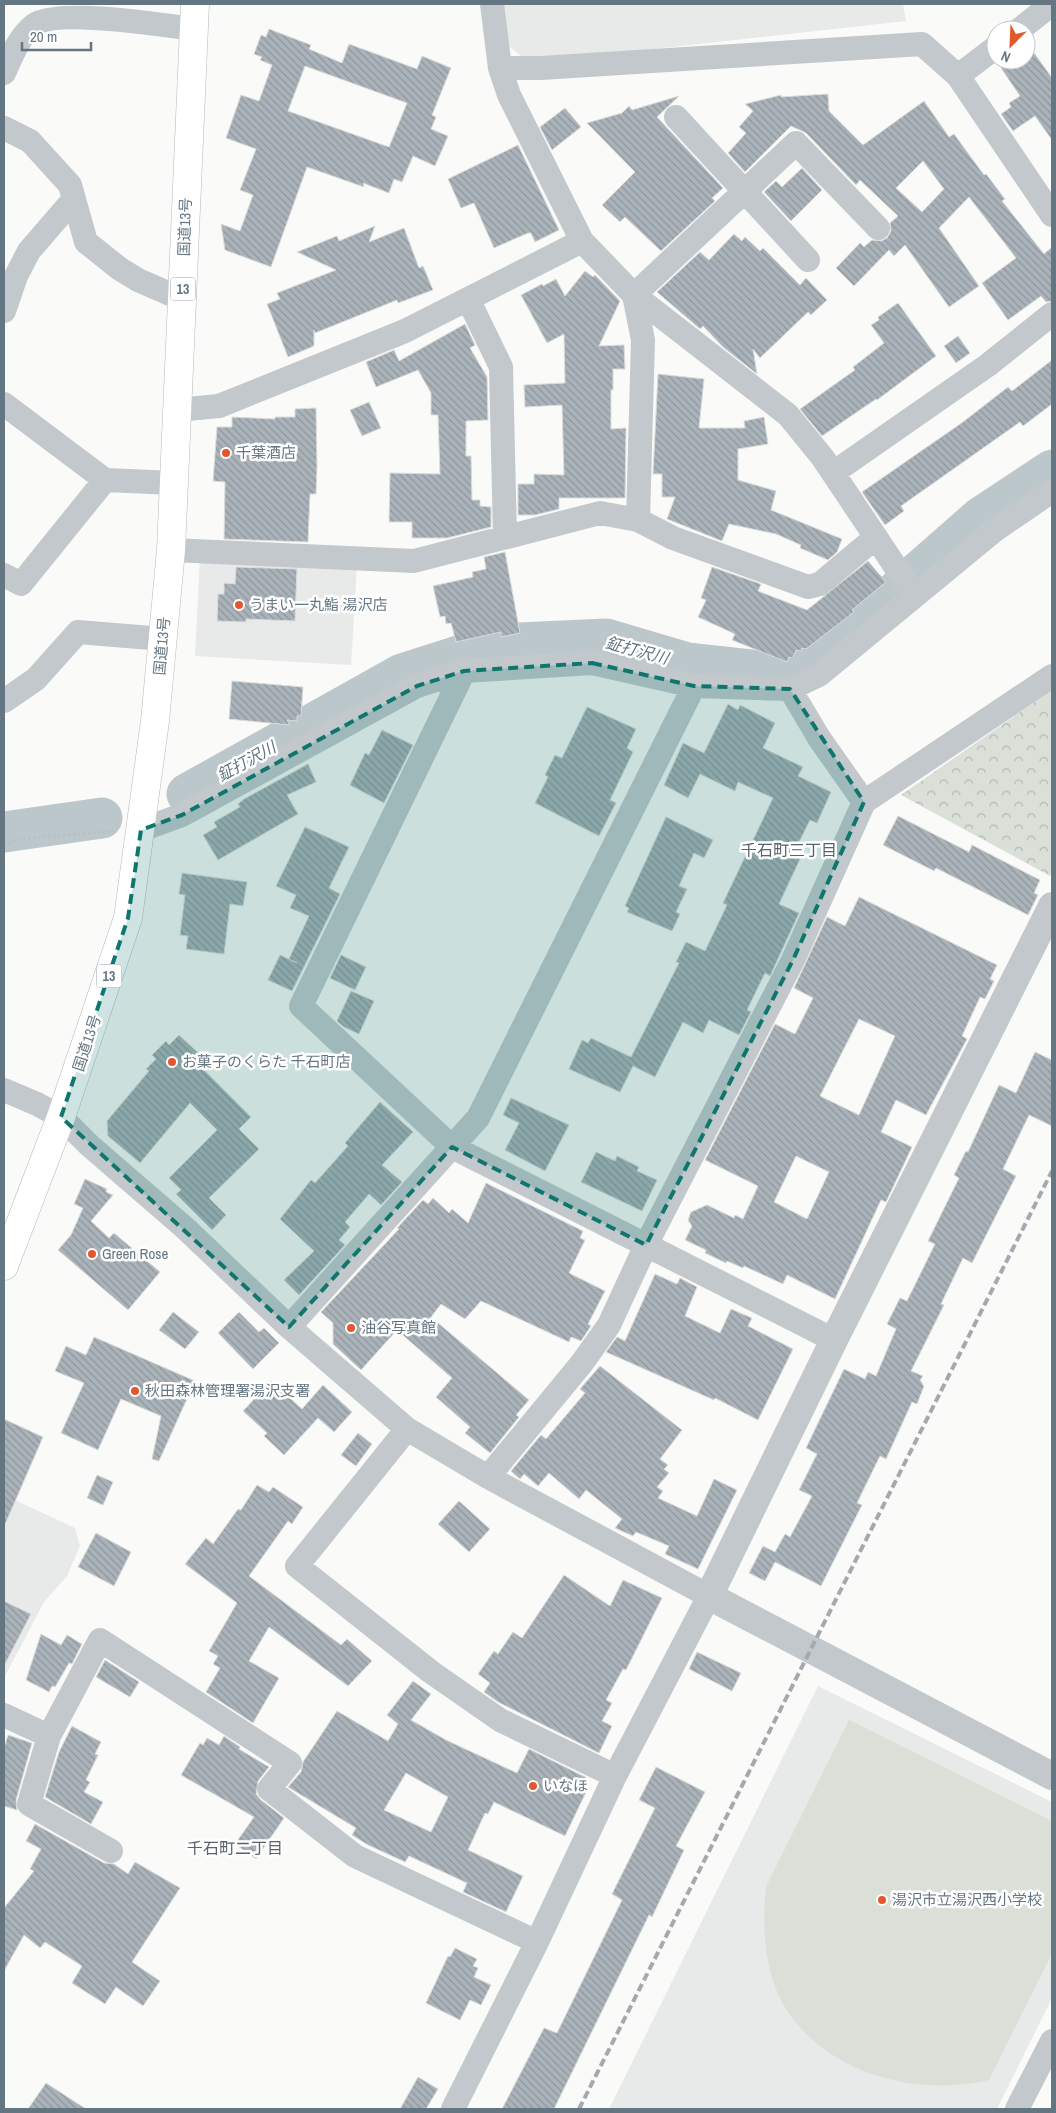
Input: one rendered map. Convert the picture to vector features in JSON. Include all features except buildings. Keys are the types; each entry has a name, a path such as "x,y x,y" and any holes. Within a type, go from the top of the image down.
{"highway":[{"name":"国道13号","path":"4,1266 61,1117 128,918 155,721 171,550 194,16"}],"street":[{"path":"492,4 500,68 510,96 582,241 634,295 788,414 833,472 914,595"},
{"path":"1032,20 1046,10"},
{"path":"4,73 13,37 36,24 62,18 194,16"},
{"path":"500,68 540,68 922,44 958,76 1052,215"},
{"path":"958,76 986,55"},
{"path":"676,117 808,260"},
{"path":"4,128 30,141 70,186 86,242 120,269 138,280 170,294 182,296"},
{"path":"634,295 796,142 878,228"},
{"path":"4,311 16,276 29,251 74,200"},
{"path":"177,410 220,406 405,331 582,241"},
{"path":"634,295 644,340 638,520"},
{"path":"468,299 502,367 505,538"},
{"path":"833,472 988,365 1052,314"},
{"path":"4,404 105,480 174,483"},
{"path":"4,575 21,584 105,480"},
{"path":"141,830 182,815 417,686 464,671 592,663 694,686 790,689 819,675 995,530 1052,491"},
{"path":"171,550 414,561 600,513 638,520 673,538 808,587 820,584 876,538"},
{"path":"4,701 36,679 78,632 163,639"},
{"path":"464,671 301,1006 452,1147 834,1340"},
{"path":"488,1478 582,1363 609,1325 646,1245 793,960 864,802 1052,676"},
{"path":"289,1327 478,1118 694,686"},
{"path":"790,689 819,738 864,802"},
{"path":"453,2109 537,1942 616,1776 709,1596 834,1340 1052,906"},
{"path":"4,1090 38,1104 61,1117 89,1145 184,1228 289,1327 407,1429 488,1478 1052,1776"},
{"path":"407,1429 297,1566 432,1672 500,1720 616,1776"},
{"path":"111,1850 29,1804 48,1736 100,1640 290,1762 269,1789 355,1856 537,1942"},
{"path":"4,1715 48,1736"},
{"path":"1017,2109 1052,2041"}],"path":[{"path":"4,844 21,839 96,831 141,830"}],"highlighted area":[{"path":"592,663 694,686 790,689 864,802 793,960 646,1245 452,1147 289,1327 61,1117 128,918 141,830 182,815 417,686 464,671"}],"shaded area":[{"path":"503,4 903,4 906,21 529,63 509,46"},
{"path":"200,557 357,566 351,665 195,656"},
{"path":"4,1495 75,1528 80,1546 67,1576 44,1602 4,1678"},
{"name":"湯沢市立湯沢西小学校","path":"818,1686 1052,1802 1052,1998 997,2109 609,2109"}],"green space":[{"path":"1052,690 1052,872 1050,876 901,795"},
{"name":"湯沢市立湯沢西小学校","path":"849,1720 1052,1821 1052,1953 989,2080 961,2085 904,2082 877,2076 850,2065 826,2050 804,2032 786,2009 773,1981 766,1950 764,1918 766,1887"}],"waterway":[{"name":"鉦打沢川","path":"187,794 402,674 496,644 606,639 687,663 780,673 818,660 981,517 1052,470"},
{"name":"鉦打沢川","path":"4,832 102,818"}],"railway":[{"path":"579,2109 1052,1171"}],"place":[{"name":"千葉酒店","path":"226,453"},
{"name":"うまい一丸鮨 湯沢店","path":"239,605"},
{"name":"お菓子のくらた 千石町店","path":"172,1062"},
{"name":"Green Rose","path":"92,1254"},
{"name":"油谷写真館","path":"351,1328"},
{"name":"秋田森林管理署湯沢支署","path":"135,1391"},
{"name":"いなほ","path":"533,1786"},
{"name":"湯沢市立湯沢西小学校","path":"882,1900"}],"district":[{"name":"千石町三丁目","path":"789,850"},
{"name":"千石町二丁目","path":"235,1848"}]}
